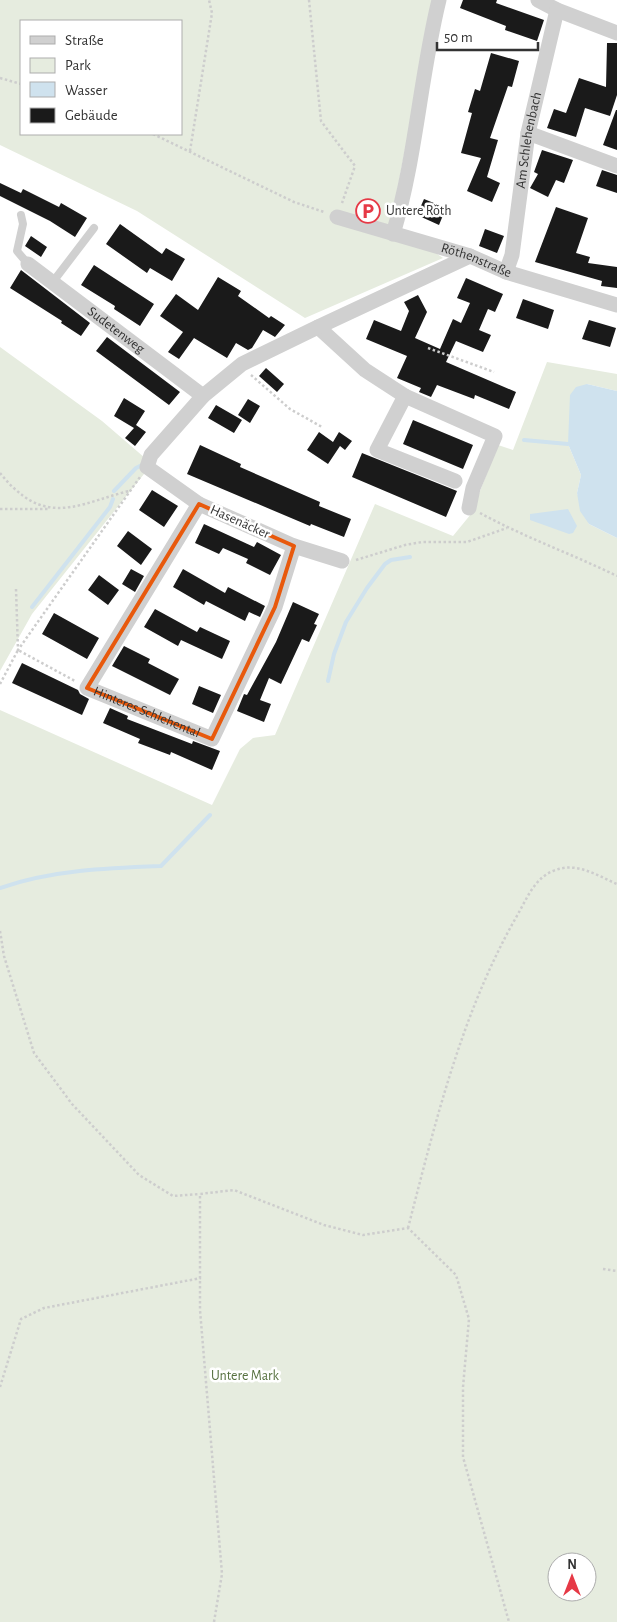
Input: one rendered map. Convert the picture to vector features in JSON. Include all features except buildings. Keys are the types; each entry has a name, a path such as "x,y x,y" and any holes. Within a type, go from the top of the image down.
{"street":[{"path":"394,234 406,193 429,43 439,0"},
{"path":"538,0 557,10 617,34"},
{"name":"Am Schlehenbach","path":"506,272 512,255 528,133 557,10"},
{"path":"528,133 617,166"},
{"name":"Röthenstraße","path":"337,217 470,256 506,272 617,305"},
{"path":"147,467 151,455 203,396 242,364 470,256"},
{"name":"Sudetenweg","path":"28,264 203,396"},
{"path":"318,327 365,370 405,396 496,436 473,488 470,508"},
{"path":"405,396 377,450 455,481"},
{"name":"Hasenäcker","path":"147,467 199,504 294,546 342,561"},
{"name":"Hinteres Schlehental","path":"199,504 87,688 212,739 275,607 294,546"}],"lane":[{"path":"21,216 23,224 17,251 28,264"},
{"path":"52,283 94,228"}],"path":[{"path":"190,151 212,13 210,0"},
{"path":"155,135 294,202 337,217 355,166 320,121 309,0"},
{"path":"0,78 20,84"},
{"path":"428,348 494,372"},
{"path":"242,364 260,384 290,409 322,427"},
{"path":"0,684 18,650 147,467"},
{"path":"0,473 16,491 50,509"},
{"path":"0,509 74,508 130,491"},
{"path":"470,508 507,528 568,552 617,576"},
{"path":"342,561 355,561 405,545 422,542 467,542 507,528"},
{"path":"16,589 18,650"},
{"path":"18,650 87,688"},
{"path":"408,1228 440,1104 465,1026 504,937 535,884 552,870 578,866 617,884"},
{"path":"0,931 4,956 34,1053 72,1104 139,1175 173,1196 234,1190 324,1226 363,1235 408,1228"},
{"path":"200,1194 200,1310 222,1574 214,1622"},
{"path":"408,1228 456,1275 468,1319 464,1387 463,1457 509,1622"},
{"path":"602,1269 617,1271"},
{"path":"0,1387 21,1319 44,1308 201,1278"}],"highlighted area":[{"path":"199,504 294,546 275,607 212,739 87,688"}],"green space":[{"path":"0,0 434,0 391,222 443,258 305,318 137,211 0,145"},
{"path":"0,347 102,421 152,464 32,614 0,671"},
{"name":"Untere Mark","path":"547,362 617,374 617,391 587,384 568,444 581,475 577,493 589,524 617,538 617,1622 0,1622 0,710 212,805 240,749 253,738 275,735 375,504 453,536 471,514 498,445 513,450"}],"water":[{"path":"587,384 617,391 617,538 589,524 580,511 577,493 581,475 568,444 570,395 576,387"},
{"path":"568,509 577,526 573,533 569,534 530,520 530,514"}],"waterway":[{"path":"524,440 568,444"},
{"path":"114,491 136,468 142,465"},
{"path":"32,607 110,507 113,499"},
{"path":"328,681 334,654 346,622 367,588 385,564 391,560 410,557"},
{"path":"0,888 40,877 80,871 161,866 210,815"}],"place":[{"name":"Untere Röth","path":"368,211"}]}
